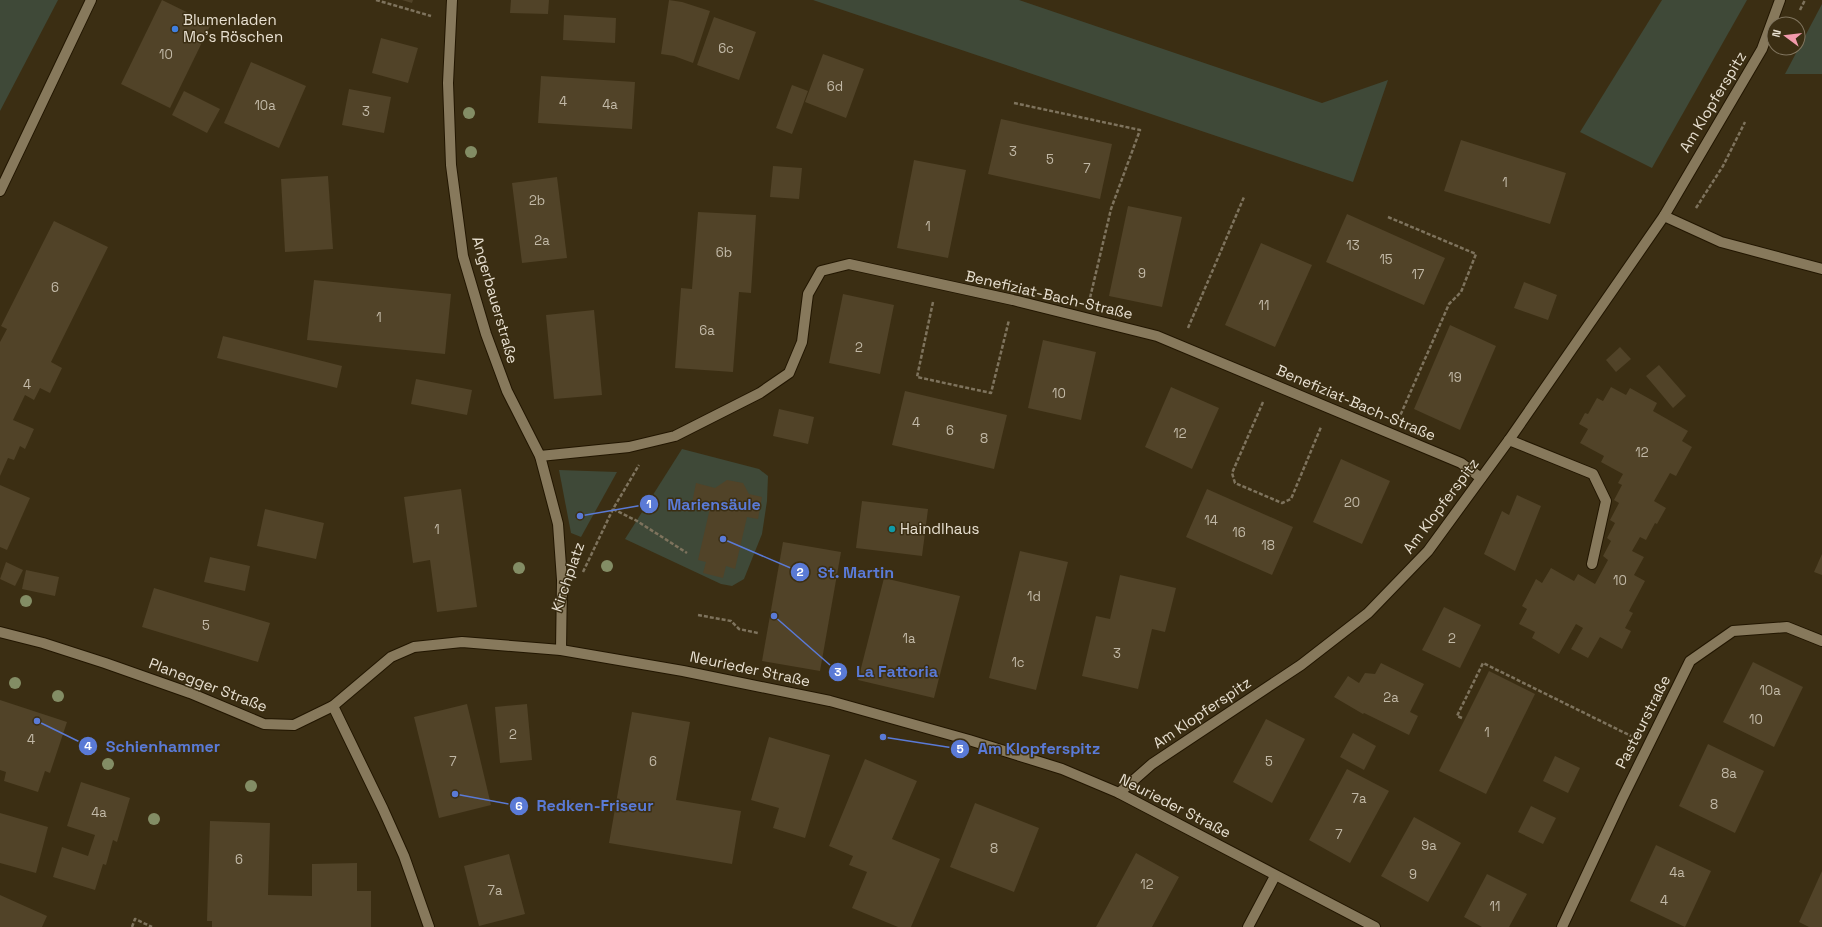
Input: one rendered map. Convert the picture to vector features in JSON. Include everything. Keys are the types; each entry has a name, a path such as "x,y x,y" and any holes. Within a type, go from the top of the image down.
{"street":[{"path":"0,191 91,0"},
{"name":"Angerbauerstraße","path":"452,0 448,83 451,165 463,256 486,334 507,391 540,456"},
{"name":"Am Klopferspitz","path":"1119,793 1152,764 1301,665 1368,613 1428,551 1509,440 1664,216 1762,49 1780,0"},
{"path":"1664,216 1722,242 1822,269"},
{"name":"Benefiziat-Bach-Straße","path":"540,456 629,447 675,436 760,393 789,373 802,342 808,294 821,271 849,264 1013,300 1158,336 1461,463 1481,478"},
{"path":"1509,440 1593,474 1606,502 1592,564"},
{"name":"Kirchplatz","path":"540,456 558,524 562,580 561,650"},
{"name":"Pasteurstraße","path":"1562,927 1648,744 1690,661 1733,631 1787,627 1822,642"},
{"name":"Planegger Straße","path":"0,632 43,643 105,663 190,693 264,724 294,725 332,706"},
{"name":"Neurieder Straße","path":"332,706 391,657 414,647 462,642 561,650 684,671 830,701 955,736 1062,769 1119,793 1375,927"},
{"path":"332,706 380,803 404,856 429,927"},
{"path":"1248,927 1275,876"}],"path":[{"path":"376,0 451,22"},
{"path":"1014,103 1140,130 1111,208 1085,318"},
{"path":"1181,345 1244,197"},
{"path":"1388,217 1476,254 1461,292 1449,304 1392,434"},
{"path":"937,284 917,377 992,393 1013,300"},
{"path":"1271,383 1232,473 1235,484 1282,503 1290,499 1330,408"},
{"name":"Kirchplatz","path":"583,573 613,509 639,464"},
{"path":"613,509 637,521 687,553"},
{"path":"698,615 731,620 739,629 758,633"},
{"path":"1462,718 1457,716 1483,663 1648,744"},
{"path":"132,927 135,919 152,927"}],"green space":[{"path":"0,0 58,0 0,111"},
{"path":"813,0 1019,0 1322,103 1388,80 1353,182"},
{"path":"1662,0 1747,0 1652,168 1580,132"},
{"path":"1822,4 1822,74 1785,74 1795,56 1806,56 1806,34"},
{"path":"682,449 759,469 768,476 767,501 762,534 744,579 732,586 721,584 625,539"},
{"path":"559,470 617,472 581,537 571,533"}],"building":[{"path":"162,0 211,24 170,108 121,84"},
{"path":"402,0 413,0 412,3"},
{"path":"511,0 549,0 548,14 510,13"},
{"path":"669,0 682,2 710,11 693,63 674,56 661,54"},
{"path":"564,15 616,18 615,43 563,40"},
{"path":"714,17 756,32 739,80 697,65"},
{"path":"381,38 418,48 408,83 372,73"},
{"path":"823,54 864,69 846,118 805,102"},
{"path":"251,62 306,86 279,148 224,123"},
{"path":"541,76 635,82 632,129 538,123"},
{"path":"792,85 808,91 792,134 776,128"},
{"path":"349,89 391,97 384,133 342,125"},
{"path":"184,91 220,109 207,133 172,115"},
{"path":"1001,119 1112,144 1100,199 988,174"},
{"path":"1461,140 1566,173 1550,224 1444,191"},
{"path":"914,160 966,170 948,258 897,248"},
{"path":"773,166 802,168 799,199 770,197"},
{"path":"328,176 333,249 285,252 281,179"},
{"path":"557,177 567,258 522,263 512,183"},
{"path":"1128,206 1182,217 1162,307 1109,296"},
{"path":"698,212 756,215 751,293 739,292 733,372 675,368 681,288 692,289"},
{"path":"1347,214 1445,258 1424,305 1326,262"},
{"path":"54,221 108,247 51,362 62,368 50,393 40,388 34,400 25,395 13,420 34,429 25,449 20,446 14,460 8,458 0,476 0,342 7,329 1,326"},
{"path":"1261,243 1312,265 1275,347 1225,325"},
{"path":"314,280 451,294 445,354 307,340"},
{"path":"1524,282 1557,295 1548,320 1514,308"},
{"path":"843,294 894,305 880,374 829,363"},
{"path":"594,310 602,395 554,399 546,315"},
{"path":"1450,325 1496,346 1460,430 1414,409"},
{"path":"223,336 342,366 337,388 217,358"},
{"path":"1043,340 1096,352 1081,420 1028,408"},
{"path":"1620,347 1631,359 1616,372 1606,360"},
{"path":"1659,365 1686,396 1673,408 1646,376"},
{"path":"416,379 472,390 467,415 411,404"},
{"path":"1171,387 1219,408 1192,469 1145,447"},
{"path":"1611,387 1626,395 1630,388 1657,403 1653,411 1688,431 1682,441 1692,447 1676,476 1670,473 1654,501 1666,508 1657,524 1655,523 1646,540 1640,537 1632,551 1644,557 1634,575 1645,581 1629,611 1633,613 1625,628 1631,631 1622,649 1600,637 1588,658 1571,649 1583,628 1576,624 1559,654 1532,638 1535,632 1519,624 1527,609 1522,606 1536,579 1542,583 1551,568 1574,581 1578,574 1595,584 1608,560 1603,556 1611,541 1607,538 1615,523 1610,520 1619,503 1614,500 1622,485 1618,483 1623,474 1601,462 1604,456 1580,443 1588,429 1579,424 1585,413 1588,414 1597,398 1603,401"},
{"path":"905,391 1007,415 994,469 892,445"},
{"path":"779,409 814,417 808,444 773,436"},
{"path":"1341,459 1390,481 1362,544 1313,522"},
{"path":"727,480 743,483 749,494 762,497 758,519 747,517 735,569 726,566 723,578 703,573 706,562 698,560 710,508 692,503 696,483 715,488"},
{"path":"0,485 30,498 7,550 0,547"},
{"path":"461,489 477,607 437,612 430,560 413,563 404,497"},
{"path":"1207,489 1293,527 1272,575 1186,537"},
{"path":"1517,495 1541,506 1515,571 1484,554 1502,511 1509,515"},
{"name":"Haindlhaus","path":"862,501 928,509 922,556 856,548"},
{"path":"265,509 324,523 316,559 257,546"},
{"path":"783,542 841,552 820,671 762,661"},
{"path":"1020,551 1068,562 1036,690 989,678"},
{"path":"1822,554 1822,575 1814,572"},
{"path":"210,557 250,566 245,591 204,582"},
{"path":"6,562 23,570 15,586 0,579"},
{"path":"26,570 59,577 55,596 22,589"},
{"path":"1120,575 1176,588 1165,632 1152,629 1138,689 1082,676 1096,616 1110,619"},
{"path":"884,578 960,596 934,698 858,680"},
{"path":"154,588 270,623 258,662 142,627"},
{"path":"1444,607 1481,625 1460,668 1422,650"},
{"path":"1753,662 1803,687 1774,747 1723,722"},
{"path":"1381,663 1424,684 1410,712 1418,716 1409,735 1364,713 1363,714 1334,697 1348,676 1359,683 1365,673 1375,674"},
{"path":"1489,671 1535,694 1486,794 1439,771"},
{"path":"0,700 67,722 50,773 45,771 38,792 4,781 6,772 0,770"},
{"path":"467,704 491,805 439,818 414,717"},
{"path":"527,704 532,760 500,763 495,707"},
{"path":"632,712 690,722 676,800 741,811 732,864 609,843"},
{"path":"1266,719 1305,739 1272,803 1233,782"},
{"path":"1353,733 1376,746 1364,770 1340,757"},
{"path":"769,737 830,755 805,838 773,828 779,808 751,800"},
{"path":"1708,744 1764,771 1735,833 1679,806"},
{"path":"1555,756 1580,768 1568,793 1543,781"},
{"path":"865,759 917,781 892,839 940,859 911,927 898,927 852,908 867,872 849,865 853,856 829,846"},
{"path":"1347,769 1389,791 1350,863 1309,840"},
{"path":"81,782 130,798 117,842 113,840 106,865 103,864 95,890 53,877 62,847 88,856 95,835 67,826"},
{"path":"975,803 1039,828 1014,892 950,867"},
{"path":"1531,806 1556,818 1543,844 1518,832"},
{"path":"0,813 48,827 36,873 0,863"},
{"path":"1414,817 1461,843 1428,902 1381,876"},
{"path":"210,821 270,823 268,895 312,896 312,864 357,863 357,891 371,891 371,927 212,927 212,921 207,921"},
{"path":"1656,845 1711,871 1685,927 1630,901"},
{"path":"1136,853 1179,877 1152,927 1096,927"},
{"path":"509,854 525,914 479,926 464,866"},
{"path":"1822,871 1822,927 1809,927 1799,922"},
{"path":"1487,874 1527,894 1509,927 1482,927 1464,917"},
{"path":"0,895 47,916 42,927 0,927"}],"place":[{"name":"Blumenladen Mo's Röschen","path":"175,29"},
{"name":"Mariensäule","path":"580,516"},
{"name":"Haindlhaus","path":"892,529"},
{"name":"St. Martin","path":"723,539"},
{"name":"La Fattoria","path":"774,616"},
{"name":"Schienhammer","path":"37,721"},
{"name":"Am Klopferspitz","path":"883,737"},
{"name":"Redken-Friseur","path":"455,794"}]}
